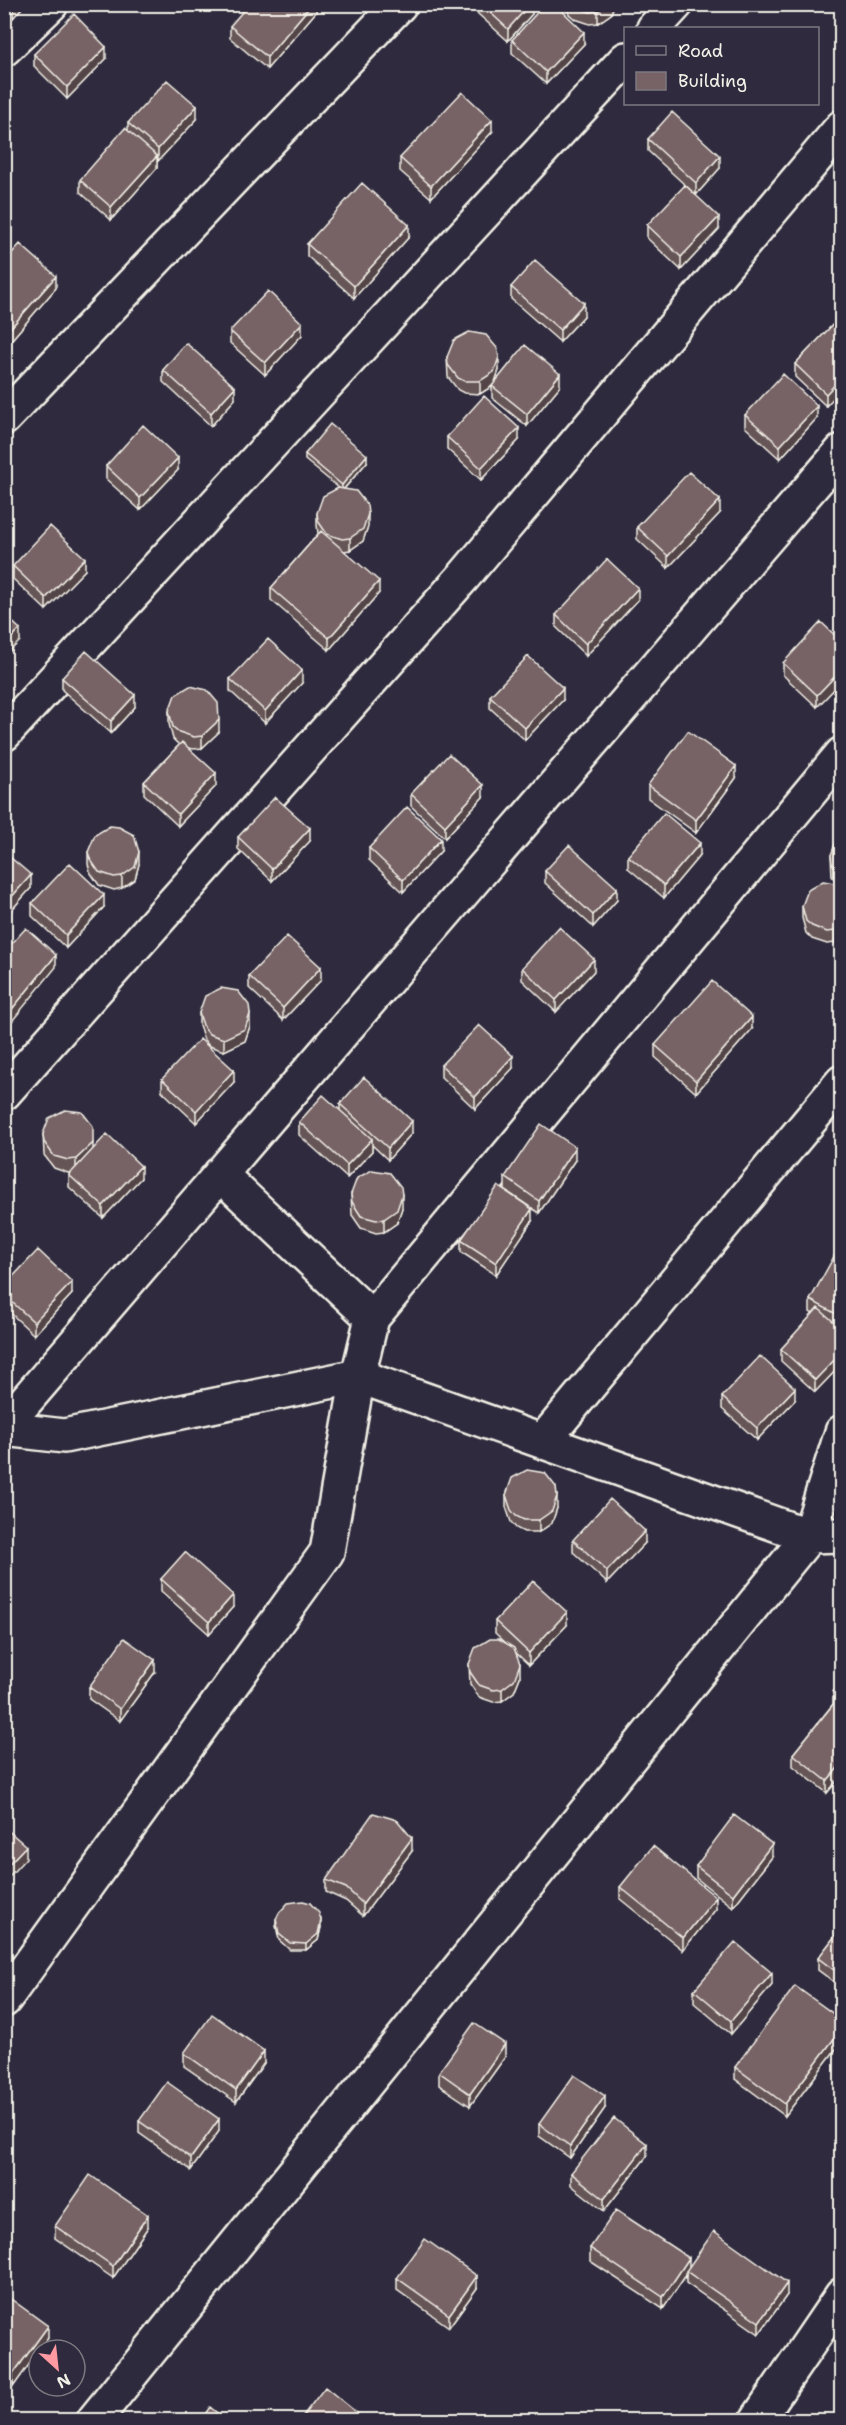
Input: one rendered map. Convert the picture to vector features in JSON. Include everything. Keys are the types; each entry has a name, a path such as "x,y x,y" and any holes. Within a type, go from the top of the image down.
{"street":[{"path":"4,49 51,4"},
{"path":"4,418 400,4"},
{"path":"655,27 676,4"},
{"path":"4,734 624,61"},
{"path":"4,1094 464,576 842,127"},
{"path":"4,1427 842,451"},
{"path":"4,2000 327,1552 358,1376 372,1318 842,754"},
{"path":"543,1442 842,1082"},
{"path":"220,1174 372,1318"},
{"path":"4,1427 64,1436 358,1376 809,1536 842,1535"},
{"path":"94,2421 809,1536 842,1432"},
{"path":"757,2421 842,2295"}],"building":[{"path":"249,4 312,4 267,57 230,26"},
{"path":"481,4 530,4 508,29"},
{"path":"545,4 555,4 584,32 546,72 512,40"},
{"path":"572,4 608,4 598,11 590,12"},
{"path":"74,14 106,47 67,87 34,54"},
{"path":"167,80 197,106 158,149 128,123"},
{"path":"462,92 492,120 431,186 400,158"},
{"path":"672,112 720,156 696,183 648,139"},
{"path":"125,128 157,156 111,207 80,180"},
{"path":"362,183 409,225 354,286 307,244"},
{"path":"685,185 719,217 681,257 647,225"},
{"path":"20,244 56,276 7,332 4,330 4,262"},
{"path":"535,260 584,303 560,330 511,287"},
{"path":"268,291 302,323 265,363 230,331"},
{"path":"842,315 842,377 826,394 795,364"},
{"path":"469,332 486,335 497,348 499,357 494,372 480,381 464,381 458,378 448,365 447,357 454,340"},
{"path":"186,343 235,387 211,413 163,370"},
{"path":"525,345 560,374 527,414 492,386"},
{"path":"783,374 817,406 780,446 745,415"},
{"path":"484,396 519,428 481,468 447,437"},
{"path":"330,424 367,455 342,485 305,454"},
{"path":"143,425 178,458 140,498 106,466"},
{"path":"689,472 720,500 668,556 637,527"},
{"path":"338,488 356,491 367,505 368,514 363,529 350,538 342,539 327,534 318,521 317,513 323,496"},
{"path":"50,526 85,558 46,598 13,566"},
{"path":"321,531 379,581 329,638 271,588"},
{"path":"607,559 638,588 586,644 556,615"},
{"path":"4,614 20,629 4,645"},
{"path":"821,622 842,642 842,669 817,695 783,663"},
{"path":"268,639 302,670 265,711 230,679"},
{"path":"86,651 135,695 111,721 62,678"},
{"path":"528,656 563,688 525,728 490,696"},
{"path":"190,686 207,690 218,703 219,720 202,736 194,737 179,732 173,727 169,711 175,695"},
{"path":"688,731 736,766 696,820 648,785"},
{"path":"182,742 216,773 178,814 144,782"},
{"path":"449,754 483,785 445,826 411,794"},
{"path":"275,797 310,828 272,869 238,837"},
{"path":"407,807 441,839 403,880 369,848"},
{"path":"664,813 700,843 664,885 628,856"},
{"path":"110,826 119,827 134,835 139,852 135,867 122,876 114,877 99,872 88,852 95,835"},
{"path":"842,837 842,877 832,863 831,855 837,839"},
{"path":"569,845 617,888 593,915 545,871"},
{"path":"4,852 31,875 7,902 4,900"},
{"path":"70,863 104,895 66,935 32,903"},
{"path":"823,881 842,885 842,925 835,931 827,932 812,926 806,921 802,906 808,890"},
{"path":"559,927 594,959 556,1000 522,968"},
{"path":"26,928 56,955 4,1019 4,952"},
{"path":"287,936 321,967 283,1008 249,976"},
{"path":"712,981 752,1017 696,1081 655,1045"},
{"path":"221,988 238,991 249,1005 250,1014 245,1029 224,1039 209,1034 204,1028 199,1013 205,996"},
{"path":"479,1025 513,1056 475,1097 441,1065"},
{"path":"200,1039 234,1070 196,1111 162,1079"},
{"path":"364,1077 412,1121 388,1148 340,1104"},
{"path":"323,1095 372,1139 347,1165 299,1122"},
{"path":"65,1110 82,1112 93,1126 93,1143 76,1159 68,1160 54,1156 44,1142 43,1134 49,1118"},
{"path":"541,1124 575,1147 539,1201 505,1177"},
{"path":"107,1134 141,1166 103,1206 69,1175"},
{"path":"372,1170 390,1173 401,1187 402,1195 397,1210 384,1219 376,1220 361,1216 352,1202 351,1194 357,1178"},
{"path":"498,1186 532,1209 496,1263 461,1240"},
{"path":"38,1250 72,1282 34,1322 4,1295 4,1286"},
{"path":"836,1253 842,1256 842,1317 810,1300"},
{"path":"818,1308 842,1329 842,1352 815,1380 781,1349"},
{"path":"760,1356 795,1388 757,1428 722,1397"},
{"path":"527,1470 545,1473 556,1487 557,1496 552,1511 539,1520 524,1520 516,1516 511,1510 506,1495 512,1478"},
{"path":"610,1499 645,1531 607,1571 573,1540"},
{"path":"185,1552 233,1595 209,1622 161,1579"},
{"path":"533,1581 567,1612 529,1653 495,1621"},
{"path":"124,1638 155,1660 120,1709 89,1687"},
{"path":"490,1639 499,1639 514,1648 520,1664 514,1680 502,1689 493,1690 479,1685 470,1672 469,1664 475,1648"},
{"path":"842,1683 842,1699 833,1692"},
{"path":"835,1702 842,1708 842,1763 827,1781 793,1754"},
{"path":"373,1813 397,1820 412,1838 363,1904 346,1888 326,1880"},
{"path":"734,1815 772,1844 733,1895 696,1866"},
{"path":"4,1827 26,1846 4,1869"},
{"path":"653,1846 716,1897 683,1938 620,1887"},
{"path":"303,1901 310,1903 319,1913 321,1920 318,1934 306,1944 290,1943 279,1934 276,1919 288,1903"},
{"path":"842,1927 842,1976 818,1958"},
{"path":"735,1942 772,1973 731,2021 694,1990"},
{"path":"795,1986 842,2020 842,2028 785,2104 735,2067"},
{"path":"212,2014 264,2051 236,2090 184,2053"},
{"path":"474,2023 505,2044 470,2094 439,2072"},
{"path":"574,2075 605,2096 570,2146 539,2124"},
{"path":"167,2082 219,2119 191,2158 139,2121"},
{"path":"614,2118 647,2144 604,2199 571,2173"},
{"path":"90,2175 148,2215 113,2266 55,2226"},
{"path":"616,2210 689,2258 663,2297 590,2248"},
{"path":"714,2231 787,2283 759,2322 686,2271"},
{"path":"425,2239 477,2276 449,2315 397,2278"},
{"path":"4,2294 48,2326 39,2338 27,2338 27,2355 13,2374 4,2368"},
{"path":"325,2387 367,2421 299,2421"},
{"path":"210,2407 227,2421 200,2421"}]}
